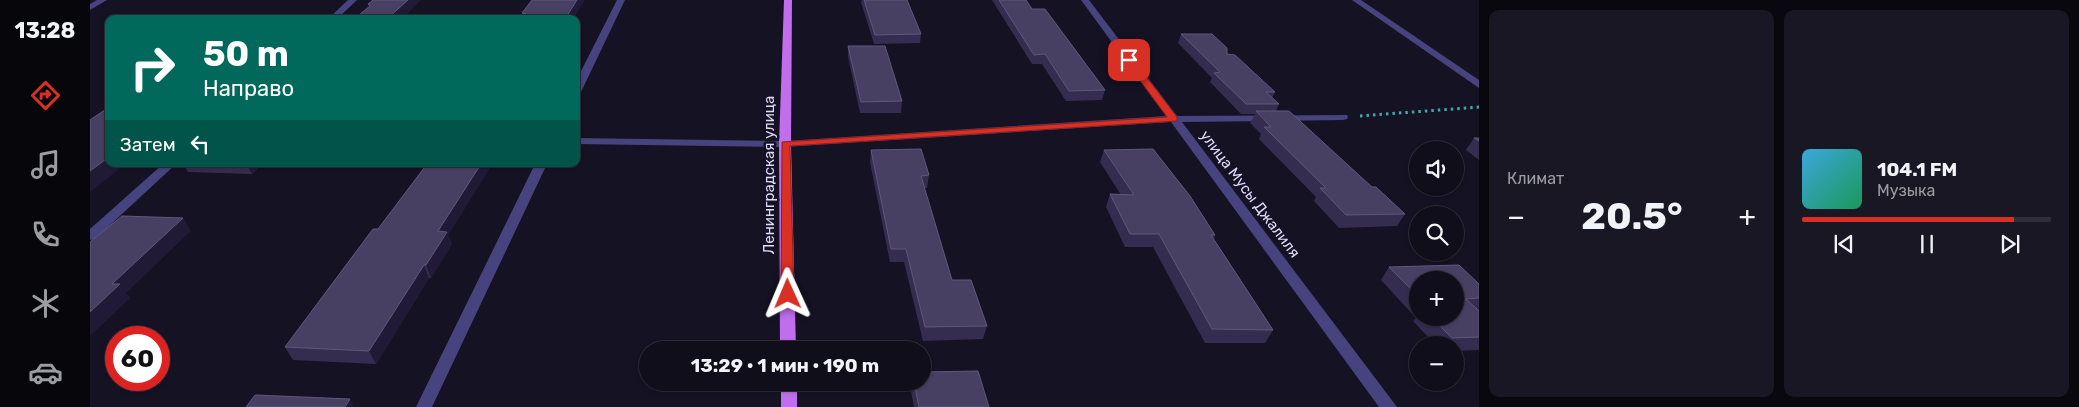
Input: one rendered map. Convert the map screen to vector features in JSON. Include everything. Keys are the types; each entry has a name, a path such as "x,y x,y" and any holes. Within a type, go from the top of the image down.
{"main road":[{"name":"Ленинградская улица","path":"788,0 785,144 788,341"},
{"path":"789,391 789,407"}],"street":[{"path":"90,7 103,0"},
{"path":"336,15 353,0"},
{"path":"580,84 620,0"},
{"name":"улица Мусы Джалиля","path":"1084,0 1389,407"},
{"path":"1356,0 1479,85"},
{"path":"580,141 785,144 1174,119 1343,117"},
{"path":"90,236 167,167"},
{"path":"424,407 540,167"}],"path":[{"path":"1343,117 1479,107"}],"building":[{"path":"373,0 408,0 391,15 359,15 370,6 368,4"},
{"path":"532,0 577,0 568,15 525,15 522,13"},
{"path":"864,0 907,0 921,34 875,35"},
{"path":"999,0 1026,0 1032,9 1045,9 1105,90 1069,91 1045,54 1034,55"},
{"path":"1181,34 1212,34 1227,48 1227,54 1235,55 1275,92 1266,92 1279,104 1246,104 1214,73 1220,72"},
{"path":"848,46 885,46 902,101 861,102"},
{"path":"105,110 105,160 90,171 90,120"},
{"path":"1256,111 1289,111 1372,187 1376,187 1405,214 1346,215 1320,188 1326,188 1264,127 1271,127"},
{"path":"921,149 929,175 921,176 952,280 971,280 987,326 925,327 906,249 891,249 871,150"},
{"path":"1153,149 1190,196 1215,235 1211,235 1273,330 1212,329 1159,234 1130,234 1110,194 1134,195 1104,150"},
{"path":"425,167 479,167 438,231 447,232 369,351 285,347 373,229 378,229"},
{"path":"122,216 183,218 112,284 120,284 90,312 90,242"},
{"path":"1459,265 1479,284 1479,298 1466,299 1479,311 1479,337 1450,336 1440,326 1464,326 1464,271 1409,271 1409,287 1389,267"},
{"path":"978,371 989,407 919,407 916,391 931,391 931,372"},
{"path":"255,395 350,399 345,407 246,407"}],"route":[{"path":"788,294 785,144 1174,119 1129,60"}]}
